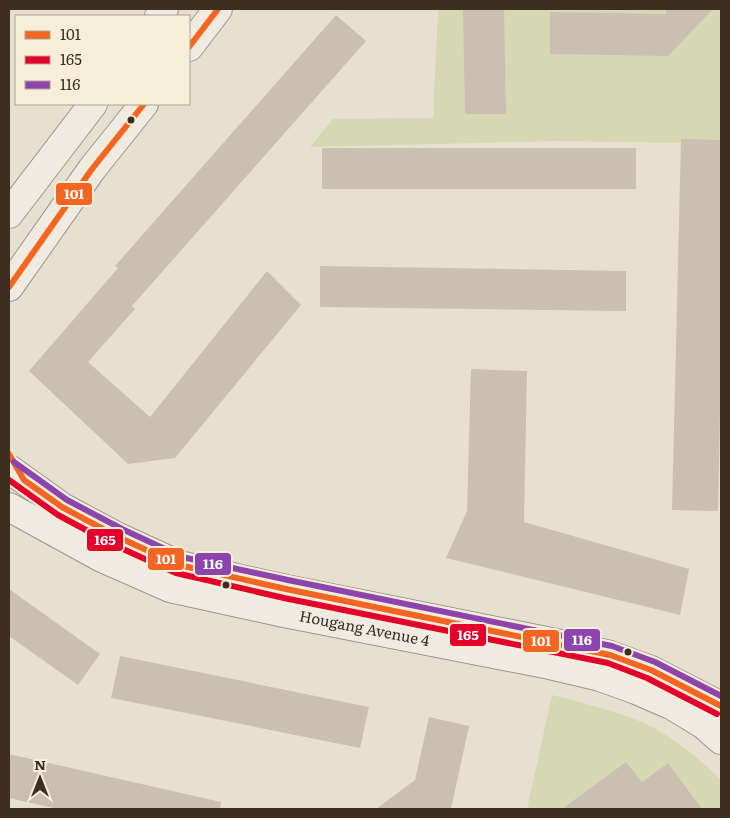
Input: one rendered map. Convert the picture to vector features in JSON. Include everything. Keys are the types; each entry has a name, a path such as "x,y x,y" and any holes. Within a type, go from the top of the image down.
{"street":[{"path":"190,46 218,9"},
{"path":"9,214 92,105"},
{"path":"9,286 92,170 143,105"},
{"path":"9,454 16,474"},
{"name":"Hougang Avenue 4","path":"16,474 62,506 118,537 179,566 286,589 545,664 600,677 673,706 704,725 721,740"},
{"name":"Hougang Avenue 4","path":"9,507 102,558 170,588 610,655 651,670 721,706"}],"green space":[{"path":"438,9 721,9 721,142 558,141 310,147 333,119 433,118"},
{"path":"552,695 630,717 654,728 681,745 721,780 721,809 527,809"}],"building":[{"path":"463,9 504,9 506,114 465,114"},
{"path":"666,9 713,9 668,56 550,54 550,12 666,14"},
{"path":"336,15 366,41 132,306 135,309 88,362 150,417 267,271 301,305 175,458 128,464 29,371 118,268 115,266"},
{"path":"681,139 721,140 721,365 718,511 672,510"},
{"path":"322,148 636,148 636,189 322,189"},
{"path":"320,266 626,271 626,311 320,307"},
{"path":"471,369 527,371 524,522 689,569 680,615 446,558 467,511"},
{"path":"9,589 100,654 78,685 9,636"},
{"path":"120,656 369,707 360,748 111,698"},
{"path":"429,717 469,726 451,809 376,809 415,780"},
{"path":"9,754 221,802 220,809 58,809 9,798"},
{"path":"626,762 642,782 668,763 702,809 562,809"}],"transit line":[{"name":"101","path":"190,46 218,9"},
{"name":"101","path":"9,287 92,169 143,105"},
{"name":"101","path":"9,454 24,480 62,507 118,537 179,565 286,589 610,655 651,670 721,706"},
{"name":"116","path":"14,462 67,500 122,529 182,557 612,646 655,662 721,696"},
{"name":"165","path":"9,480 58,515 114,545 176,573 284,598 608,663 647,678 717,714"}]}
